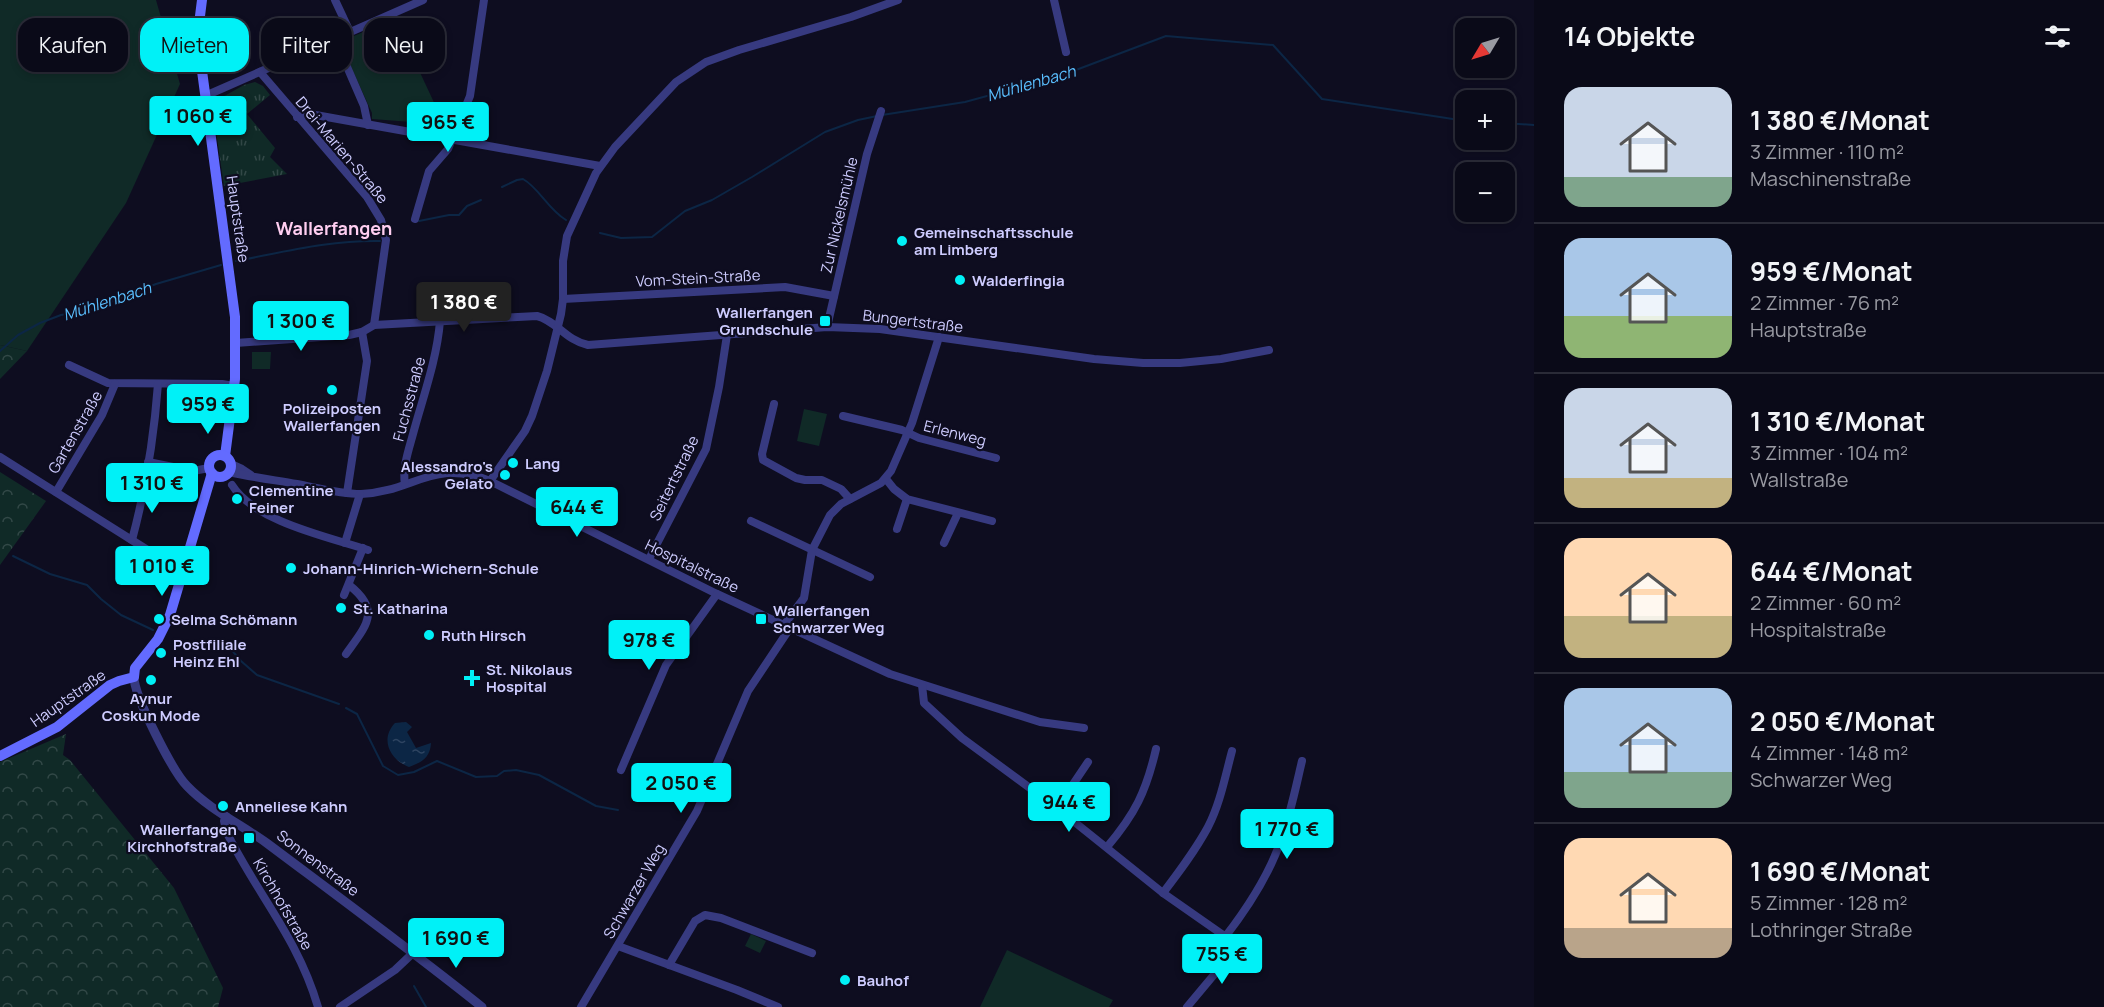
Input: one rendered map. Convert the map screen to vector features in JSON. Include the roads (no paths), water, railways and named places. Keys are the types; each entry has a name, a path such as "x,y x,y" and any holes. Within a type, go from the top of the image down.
{"main road":[{"name":"Hauptstraße","path":"202,0 199,39 233,294 236,343 232,407 225,422 226,462"},
{"path":"134,677 135,668 160,635 176,602 213,473 210,460 226,462 224,476 213,473"},
{"name":"Hauptstraße","path":"0,756 57,727 110,685 134,677"}],"street":[{"path":"335,0 343,18"},
{"path":"352,31 423,0"},
{"path":"415,219 431,168 446,153 466,108 473,82 484,0"},
{"path":"490,481 532,416 558,328 563,299 563,261 567,236 600,166 615,147 665,93 685,75 706,62 898,0"},
{"path":"1054,0 1066,52"},
{"path":"205,96 260,72"},
{"name":"Drei-Marien-Straße","path":"260,72 367,197 381,220 386,240 374,325"},
{"path":"349,72 364,106 368,125"},
{"name":"Zur Nickelsmühle","path":"827,327 867,154 881,111"},
{"path":"297,117 310,114 600,166"},
{"name":"Vom-Stein-Straße","path":"563,299 785,287 834,296"},
{"name":"Bungertstraße","path":"374,325 537,316 558,328 572,340 588,345 827,327 880,329 1094,359 1143,363 1180,363 1221,359 1269,350"},
{"name":"Fuchsstraße","path":"405,483 404,474 436,349 440,321"},
{"path":"236,343 335,337 362,332 374,325"},
{"path":"347,493 367,361 362,332"},
{"name":"Seitertstraße","path":"649,559 706,449 727,335"},
{"path":"939,337 907,434 886,479 907,499 992,521"},
{"path":"69,364 103,382 115,384 234,386"},
{"name":"Gartenstraße","path":"56,492 102,415 115,384"},
{"path":"132,540 155,423 158,384"},
{"path":"774,404 762,460 796,478 822,480 846,493 850,499"},
{"name":"Erlenweg","path":"843,416 902,430 919,438 996,458"},
{"path":"0,458 184,571"},
{"path":"148,462 213,473"},
{"name":"Hospitalstraße","path":"226,462 252,476 360,494 434,474 465,473 490,481 717,594 868,664 922,685 1040,722 1084,728"},
{"name":"Schwarzer Weg","path":"581,1007 697,811 748,691 804,598 812,550 830,515 850,499 886,479"},
{"path":"232,485 242,498 274,517 311,532 366,549 344,596"},
{"path":"345,543 360,494"},
{"path":"897,529 907,499"},
{"path":"944,543 958,513"},
{"path":"751,520 870,577"},
{"path":"346,654 368,619 369,612 364,598 349,585"},
{"path":"621,770 666,665 717,594"},
{"name":"Sonnenstraße","path":"134,677 134,685 179,777 201,798 266,842 413,952 482,1007"},
{"path":"922,685 924,703 927,708 969,743 1057,808 1162,893 1256,958"},
{"path":"1107,847 1128,821 1143,796 1156,749"},
{"path":"1162,893 1187,861 1208,826 1216,808 1232,752"},
{"path":"1225,937 1250,903 1276,855 1286,826 1302,761"},
{"path":"1057,808 1088,762"},
{"name":"Kirchhofstraße","path":"226,816 224,821 230,839 291,940 318,1007"},
{"path":"669,965 695,921 705,915 721,918 812,953"},
{"path":"618,946 778,1007"},
{"path":"1187,1007 1238,946"},
{"path":"340,1007 395,970 413,952"}],"water":[{"path":"406,722 412,727 407,732 416,748 431,743 424,759 409,767 397,760 389,749 388,743 390,729 395,723"}],"waterway":[{"name":"Mühlenbach","path":"882,115 965,102 1060,76 1166,36 1273,45 1322,99 1455,119"},
{"name":"Mühlenbach","path":"600,233 621,238 652,237 685,211 712,200 825,132 877,116"},
{"name":"Mühlenbach","path":"1515,124 1534,125"},
{"name":"Mühlenbach","path":"502,187 523,179 566,220"},
{"name":"Mühlenbach","path":"419,221 459,215 467,206 481,200"},
{"name":"Mühlenbach","path":"236,261 290,250 380,241"},
{"name":"Mühlenbach","path":"0,351 18,335 40,323 61,315 93,309 156,284 221,265"},
{"path":"13,556 50,574 87,585 121,615 153,630"},
{"path":"191,647 194,649 223,645 230,648 257,675 339,704"},
{"path":"346,708 357,714 383,766 398,775 414,772 437,761 476,777 497,776 504,771 516,770 539,775 596,806 618,810"},
{"path":"414,986 426,1007"}],"place":[{"name":"Gemeinschaftsschule am Limberg","path":"902,241"},
{"name":"Walderfingia","path":"960,280"},
{"name":"Wallerfangen Grundschule","path":"825,321"},
{"name":"Polizeiposten Wallerfangen","path":"332,390"},
{"name":"Lang","path":"513,463"},
{"name":"Alessandro's Gelato","path":"505,475"},
{"name":"Clementine Feiner","path":"237,499"},
{"name":"Johann-Hinrich-Wichern-Schule","path":"291,568"},
{"name":"St. Katharina","path":"341,608"},
{"name":"Selma Schömann","path":"159,619"},
{"name":"Wallerfangen Schwarzer Weg","path":"761,619"},
{"name":"Ruth Hirsch","path":"429,635"},
{"name":"Postfiliale Heinz Ehl","path":"161,653"},
{"name":"St. Nikolaus Hospital","path":"472,678"},
{"name":"Aynur Coskun Mode","path":"151,680"},
{"name":"Anneliese Kahn","path":"223,806"},
{"name":"Wallerfangen Kirchhofstraße","path":"249,838"},
{"name":"Bauhof","path":"845,980"}],"district":[{"name":"Wallerfangen","path":"334,228"}]}
